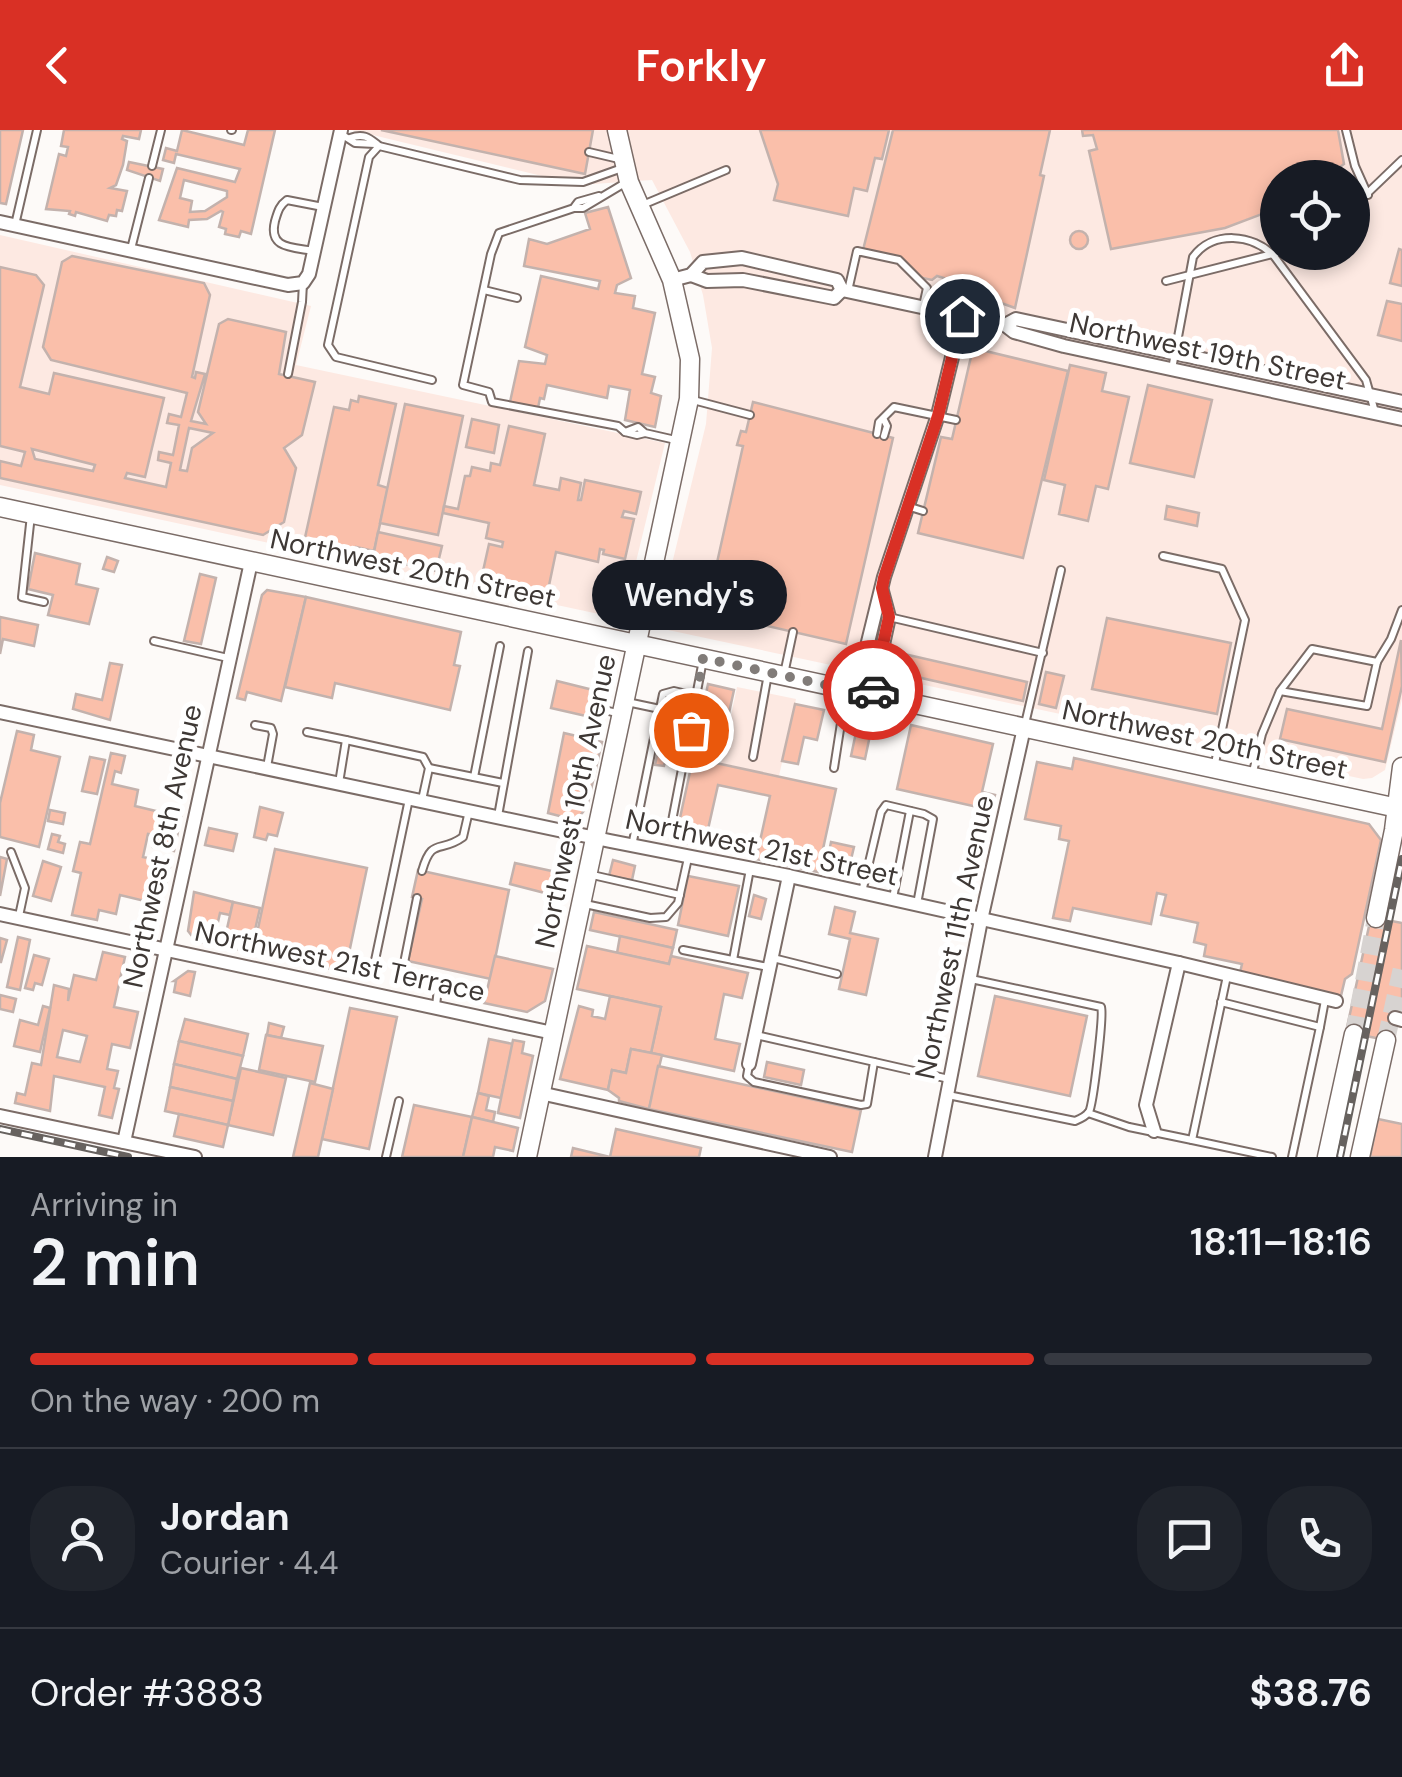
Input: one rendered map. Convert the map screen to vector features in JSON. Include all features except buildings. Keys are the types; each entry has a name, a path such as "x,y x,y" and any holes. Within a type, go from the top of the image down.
{"main road":[{"name":"Northwest 10th Avenue","path":"527,1157 689,399 690,359 672,280 639,206 616,130"},
{"name":"Northwest 20th Street","path":"0,507 1399,809"},
{"path":"1376,918 1399,809 1402,766"},
{"path":"1327,1157 1354,1034"},
{"path":"1360,1157 1386,1040"}],"street":[{"path":"0,222 288,286 303,283 309,274 344,134"},
{"name":"Northwest 19th Street","path":"672,280 692,275 703,262 742,258 836,280 846,290 1006,325 1014,332 1064,346 1402,402"},
{"name":"Northwest 19th Street","path":"692,275 707,281 743,280 834,298 846,290"},
{"path":"858,692 882,588 938,416 962,316"},
{"name":"Northwest 19th Street","path":"1174,362 1402,419"},
{"name":"Northwest 8th Avenue","path":"124,1142 251,562"},
{"path":"858,692 889,617 882,588"},
{"name":"Northwest 21st Street","path":"0,712 789,876 1330,1000"},
{"name":"Northwest 11th Avenue","path":"935,1157 981,920 1024,728"},
{"path":"749,1064 789,876"},
{"name":"Northwest 21st Terrace","path":"0,914 553,1033"},
{"path":"1154,1130 1146,1105 1178,963"},
{"path":"540,1093 766,1150 830,1157"},
{"path":"0,1116 195,1157"}],"lane":[{"path":"15,225 37,130"},
{"path":"152,166 162,130"},
{"path":"1346,130 1354,160"},
{"path":"344,134 356,143 520,180 584,182 626,170"},
{"path":"377,145 369,157 328,345 336,357 432,380"},
{"path":"589,152 626,170"},
{"path":"1370,194 1402,160"},
{"path":"626,170 600,196 499,233 463,385 488,392 492,402 618,426 624,432 634,426 681,441"},
{"path":"639,206 726,170"},
{"path":"131,251 149,178"},
{"path":"314,251 284,245 274,240 272,234 278,211 287,200 324,208"},
{"path":"1174,362 1193,256 1200,247 1237,237 1260,243"},
{"path":"846,290 858,252 899,260 927,288 923,307"},
{"path":"1166,281 1260,259"},
{"path":"1288,270 1366,380 1375,414"},
{"path":"288,374 303,283"},
{"path":"484,290 517,298"},
{"path":"689,399 750,415"},
{"path":"881,435 880,422 894,407 956,420"},
{"path":"907,506 923,511"},
{"path":"31,514 22,597 44,602"},
{"path":"1163,556 1222,569 1245,620 1214,769"},
{"path":"1024,728 1061,570"},
{"path":"1280,691 1367,706 1377,662 1392,639 1402,610"},
{"path":"889,617 1043,653"},
{"path":"753,756 776,674 793,632"},
{"path":"154,641 229,659"},
{"path":"474,777 500,646"},
{"path":"1252,777 1262,734 1280,691 1312,649 1377,662"},
{"path":"498,817 528,651"},
{"path":"636,827 663,830 672,821 703,658"},
{"path":"632,846 666,691 695,696"},
{"path":"834,768 858,692"},
{"path":"591,707 660,710"},
{"path":"255,725 270,728 273,734 267,767"},
{"path":"307,732 423,757 429,768"},
{"path":"339,783 346,740"},
{"path":"429,768 503,782"},
{"path":"374,966 416,799 429,768"},
{"path":"862,893 882,807 910,810 933,820 917,906"},
{"path":"892,900 910,810"},
{"path":"422,871 428,851 463,838 468,811"},
{"path":"11,852 25,888 18,918"},
{"path":"581,904 650,918 666,917 678,903 688,856"},
{"path":"732,960 750,869"},
{"path":"588,874 680,895"},
{"path":"417,898 402,973 404,979 438,988 436,1008"},
{"path":"683,950 837,974"},
{"path":"1192,1140 1227,976"},
{"path":"947,1095 1066,1120 1075,1121 1088,1112 1104,1019 1101,1007 970,979"},
{"path":"1292,1157 1320,1027 1330,1000"},
{"path":"1221,1002 1320,1027"},
{"path":"755,1035 950,1080"},
{"path":"749,1064 748,1080 861,1105 867,1104 874,1062"},
{"path":"386,1157 399,1102"},
{"path":"1088,1112 1128,1128 1154,1130 1272,1157"}],"shaded area":[{"path":"352,130 1402,130 1402,699 1385,770 1363,779 668,630 661,623 660,613 706,424 712,348 703,295 690,252 652,180 579,185"},
{"path":"0,235 311,306 296,365 665,443 622,619 0,485"},
{"path":"737,687 796,699 779,776 721,763"}],"tunnel":[{"path":"1354,1034 1376,918"},
{"path":"1386,1040 1402,968"}],"railway":[{"path":"1340,1157 1402,859"},
{"path":"0,1129 128,1157"}],"way so far":[{"path":"691,730 703,658 872,695 873,690"}],"place":[{"name":"Wendy's","path":"691,730"}],"route":[{"path":"873,690 889,617 882,588 884,578 938,416 962,316"}]}
